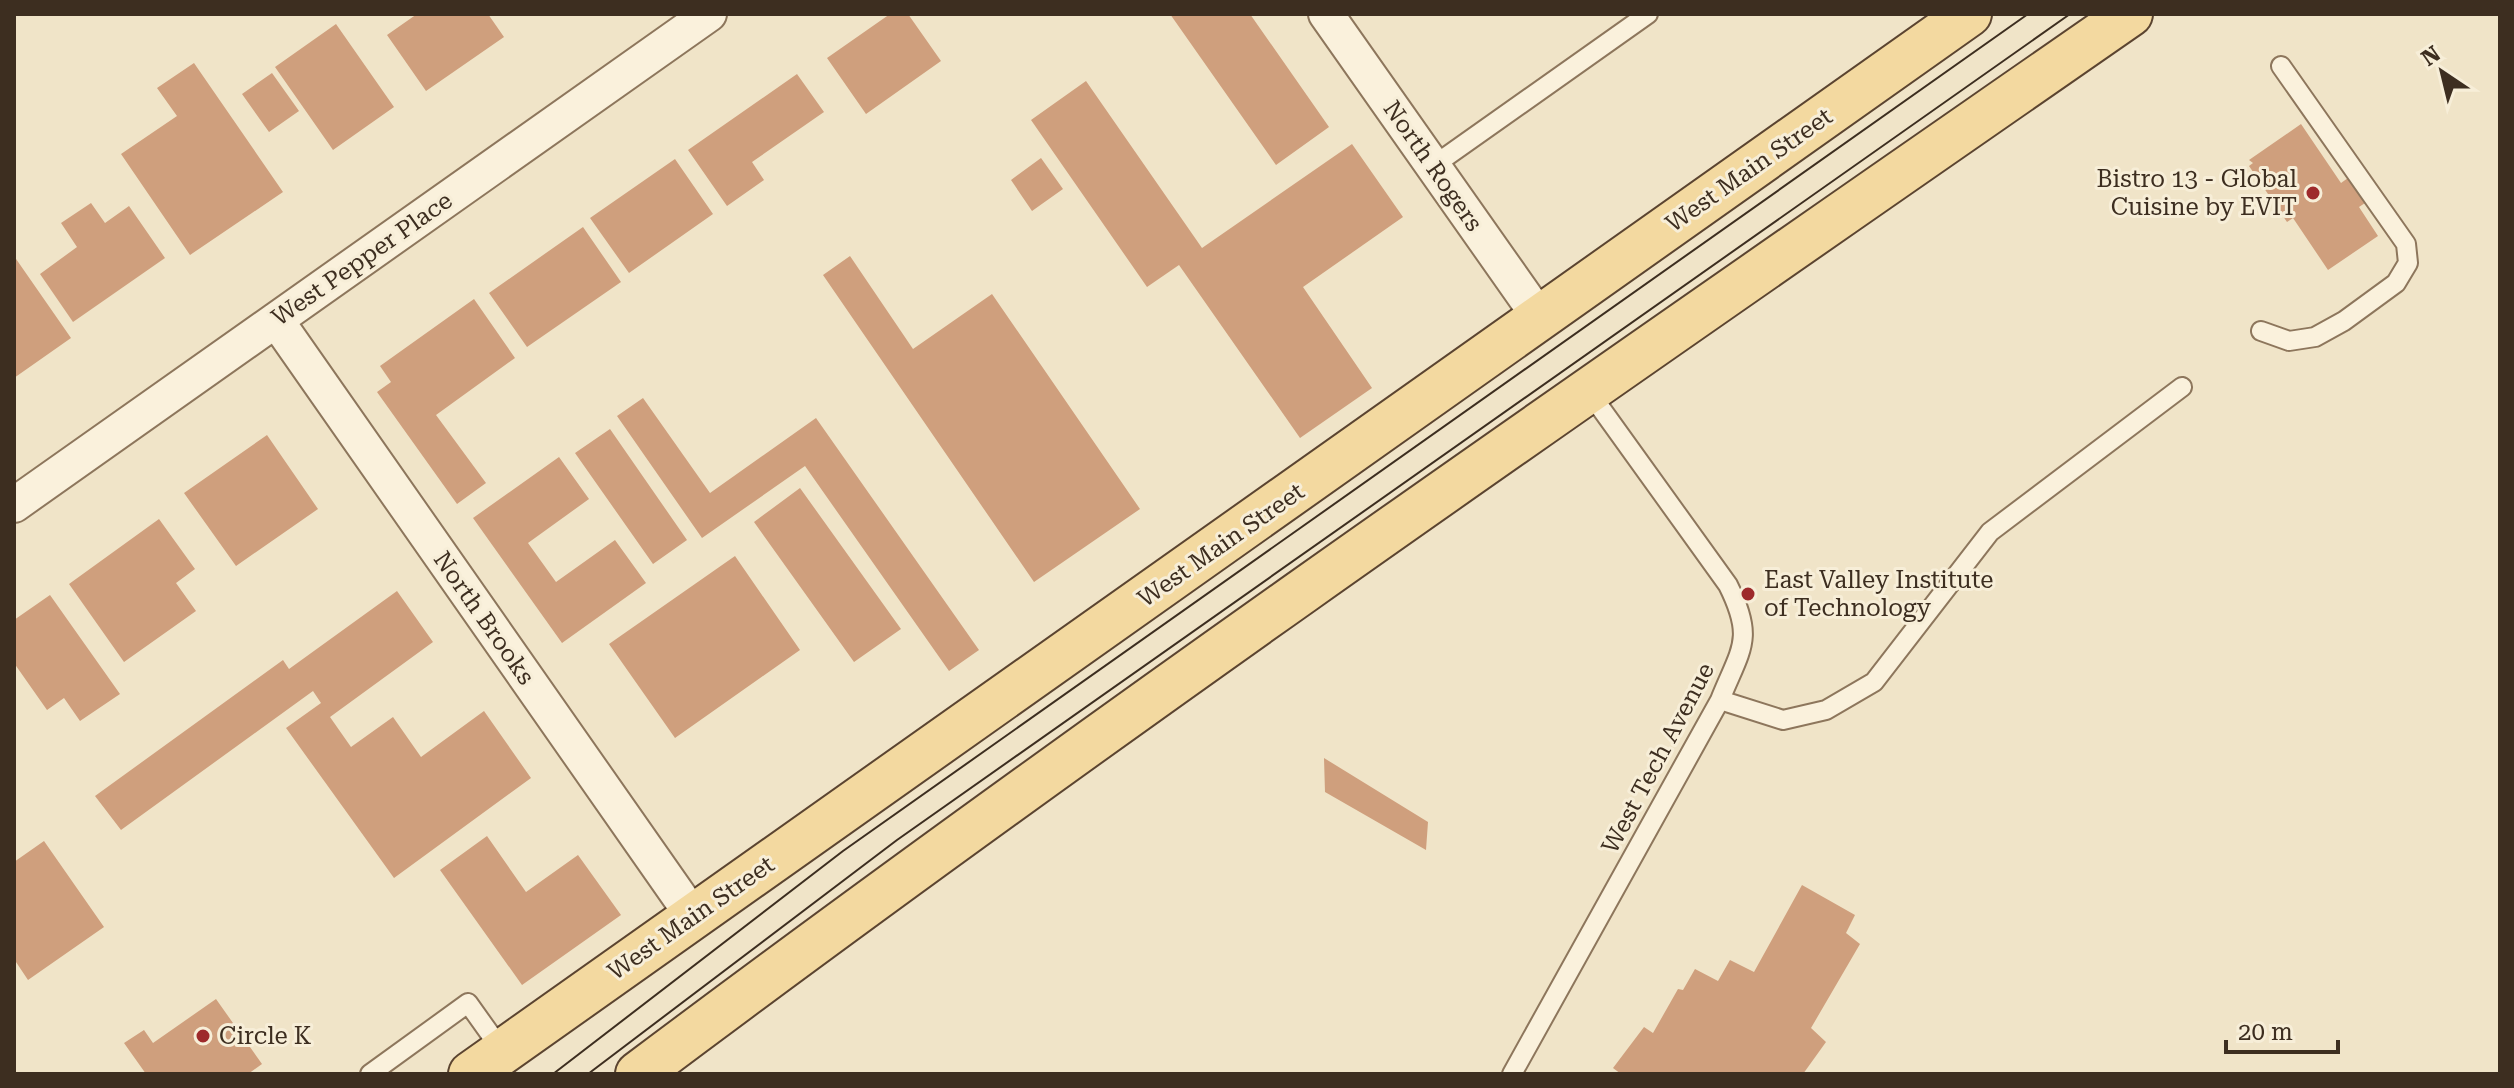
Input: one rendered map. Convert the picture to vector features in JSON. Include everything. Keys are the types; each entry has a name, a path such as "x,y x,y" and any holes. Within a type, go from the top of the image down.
{"main road":[{"name":"West Main Street","path":"487,1063 1969,14"},
{"path":"638,1074 936,853 1587,389 2130,14"}],"street":[{"name":"West Pepper Place","path":"14,505 709,14"},
{"name":"North Rogers","path":"1326,14 1540,318"},
{"name":"North Brooks","path":"276,320 693,916"}],"lane":[{"path":"1433,166 1648,14"},
{"path":"2261,331 2289,341 2315,337 2344,321 2396,283 2408,263 2406,244 2281,66"},
{"path":"1720,700 1783,720 1826,710 1874,682 1990,532 2182,387"},
{"name":"West Tech Avenue","path":"1512,1074 1720,700 1745,637 1741,612 1728,585 1587,389"},
{"path":"370,1074 468,1003 487,1063"}],"building":[{"path":"417,14 488,14 504,37 426,91 387,35"},
{"path":"890,14 908,14 941,61 866,114 827,58"},
{"path":"1170,14 1250,14 1329,127 1276,165"},
{"path":"336,24 394,107 333,150 275,67"},
{"path":"194,63 283,192 190,255 121,154 177,116 157,88"},
{"path":"272,73 299,111 269,132 242,94"},
{"path":"797,74 824,112 752,162 764,180 727,206 688,150"},
{"path":"1086,81 1202,248 1352,144 1403,217 1303,287 1372,388 1300,438 1179,265 1147,287 1031,120"},
{"name":"Bistro 13 - Global Cuisine by EVIT","path":"2301,124 2341,183 2348,178 2365,203 2359,207 2378,236 2328,270 2293,218 2287,222 2249,166 2253,163 2249,160"},
{"path":"1041,158 1063,189 1032,211 1011,180"},
{"path":"675,159 713,214 629,273 590,218"},
{"path":"91,203 105,223 129,206 165,258 73,322 40,274 77,247 61,223"},
{"path":"583,227 621,282 527,347 489,293"},
{"path":"14,256 71,338 14,378"},
{"path":"850,256 913,349 992,294 1140,509 1034,582 823,275"},
{"path":"474,299 515,358 436,415 486,483 457,504 377,392 391,382 380,366"},
{"path":"643,398 710,493 816,418 979,650 949,671 805,466 702,538 617,416"},
{"path":"610,429 687,540 653,564 575,453"},
{"path":"267,435 318,509 236,566 184,493"},
{"path":"559,457 589,499 528,543 556,582 615,540 646,583 562,643 473,518"},
{"path":"800,488 901,629 854,662 754,522"},
{"path":"159,519 195,569 176,583 196,611 124,662 69,584"},
{"path":"735,556 800,650 675,738 609,644"},
{"path":"397,591 433,642 330,717 351,747 393,717 421,757 484,711 531,778 394,878 286,728 321,703 313,691 121,830 95,796 283,660 289,669"},
{"path":"50,595 120,694 80,721 64,698 47,710 14,663 14,620"},
{"path":"1324,758 1428,822 1426,850 1325,792"},
{"path":"487,836 526,892 578,855 621,915 522,985 440,870"},
{"path":"44,841 104,927 28,980 14,959 14,862"},
{"path":"1802,885 1855,915 1846,933 1860,944 1811,1028 1826,1042 1803,1074 1621,1074 1613,1068 1644,1027 1653,1033 1678,989 1683,990 1695,969 1718,981 1730,960 1754,972"},
{"name":"Circle K","path":"216,999 262,1064 248,1074 146,1074 124,1043 144,1030 153,1043"}],"tram line":[{"path":"553,1074 843,851 2028,14"},
{"path":"588,1074 897,840 2070,14"}],"place":[{"name":"Bistro 13 - Global Cuisine by EVIT","path":"2313,193"},
{"name":"East Valley Institute of Technology","path":"1748,594"},
{"name":"Circle K","path":"203,1036"}]}
